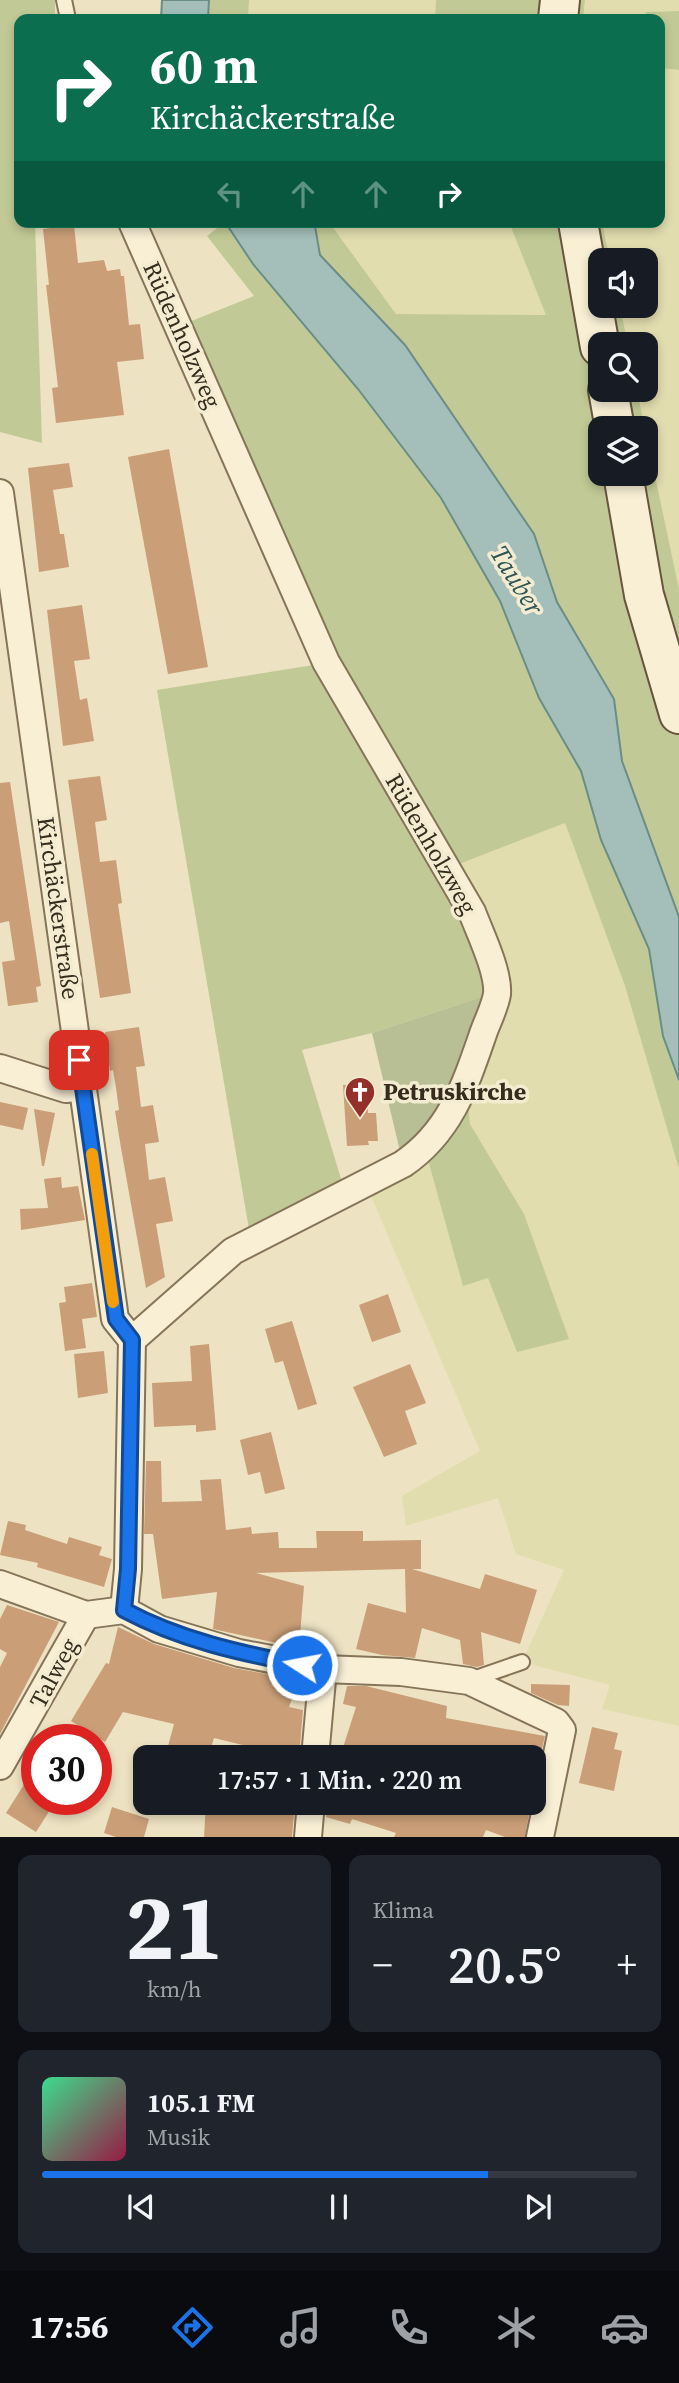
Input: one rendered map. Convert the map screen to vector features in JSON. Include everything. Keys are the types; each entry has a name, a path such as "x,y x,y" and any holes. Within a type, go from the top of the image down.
{"main road":[{"path":"579,228 598,332"},
{"path":"624,486 644,595 679,714"}],"street":[{"name":"Rüdenholzweg","path":"132,1340 233,1251 403,1164 425,1149 444,1124 466,1083 497,992 489,955 466,901 326,663 135,228"},
{"name":"Kirchäckerstraße","path":"0,494 116,1319 132,1340"},
{"path":"0,1068 66,1089 83,1087"},
{"path":"124,1610 128,1569 132,1340"},
{"path":"0,1584 86,1615 124,1610 159,1629 212,1645 323,1669 401,1672 469,1681 556,1722 562,1730 540,1837"},
{"name":"Talweg","path":"0,1766 86,1615"},
{"path":"316,1745 323,1669"},
{"path":"308,1837 310,1815"}],"lane":[{"path":"469,1681 522,1662"}],"shaded area":[{"path":"249,0 436,0 435,14 248,14"},
{"path":"585,0 679,0 679,11 584,14"},
{"path":"665,69 679,70 679,589 657,486 658,416 642,416 640,402 658,402 658,332 625,332 622,318 658,318 658,248 607,248 603,228 665,228"},
{"path":"333,228 511,228 547,315 396,314"},
{"path":"565,823 625,986 679,1169 679,1726 602,1709 610,1685 522,1662 564,1570 516,1554 498,1498 406,1526 402,1496 480,1451 365,1182 425,1149 524,1214 470,1124 449,868"}],"green space":[{"path":"0,0 55,0 55,14 14,14 14,228 35,228 42,443 0,432"},
{"path":"209,0 249,0 248,14 208,14"},
{"path":"436,0 585,0 584,14 435,14"},
{"path":"679,11 679,70 665,69 665,14 646,12"},
{"path":"217,228 229,228 253,264 358,389 441,498 500,601 539,698 581,771 601,840 649,949 663,1036 679,1080 679,1169 625,986 565,823 449,868 497,992 372,1033 302,1050 345,1192 251,1241 157,690 326,663 179,326 254,296 207,236"},
{"path":"315,228 333,228 396,314 546,315 511,228 603,228 607,248 588,248 588,318 622,318 625,332 588,332 588,402 639,402 642,416 588,416 588,486 657,486 679,589 679,917 622,761 614,699 557,602 534,534 342,279 320,255"},
{"path":"497,992 466,1083 403,1164 372,1033"},
{"path":"466,1083 470,1124 524,1214 569,1339 517,1352 488,1278 463,1286 425,1149"}],"water":[{"path":"162,0 209,0 208,14 161,14"},
{"name":"Tauber","path":"229,228 315,228 320,255 405,345 534,534 557,602 614,699 622,761 679,917 679,1080 663,1036 649,949 601,840 581,771 539,698 500,601 441,498 358,389 253,264"}],"building":[{"path":"74,228 78,263 104,260 107,271 120,269 121,276 124,276 129,325 140,324 144,359 117,362 124,415 56,423 52,388 58,387 46,285 49,285 43,229"},
{"path":"169,449 208,667 168,674 128,457"},
{"path":"69,463 73,487 53,490 69,567 39,572 28,468"},
{"path":"82,605 90,659 74,661 80,700 87,698 94,741 63,746 47,610"},
{"path":"100,776 107,820 95,822 100,862 116,860 122,903 118,904 131,993 100,998 68,780"},
{"path":"10,782 41,986 36,987 38,1002 8,1006 2,962 15,960 9,921 0,923 0,783"},
{"path":"139,1027 145,1066 136,1067 141,1107 153,1105 159,1142 145,1144 149,1180 165,1177 173,1221 156,1224 165,1277 146,1288 115,1111 119,1110 105,1032"},
{"name":"Petruskirche","path":"367,1084 368,1113 376,1113 378,1141 368,1141 369,1145 347,1146 343,1085"},
{"path":"0,1102 28,1108 23,1130 0,1125"},
{"path":"34,1109 55,1113 44,1166 42,1166"},
{"path":"61,1177 62,1188 78,1186 85,1220 21,1230 20,1209 48,1208 44,1179"},
{"path":"92,1283 97,1317 82,1319 86,1348 65,1351 59,1303 66,1302 64,1287"},
{"path":"388,1294 401,1332 372,1342 359,1305"},
{"path":"292,1321 317,1404 298,1410 283,1361 275,1363 265,1329"},
{"path":"209,1344 216,1430 196,1432 196,1425 154,1427 152,1383 192,1381 190,1346"},
{"path":"104,1351 108,1393 78,1398 74,1354"},
{"path":"410,1364 426,1403 405,1411 417,1444 384,1457 353,1387"},
{"path":"271,1432 285,1489 265,1494 260,1472 248,1475 240,1440"},
{"path":"146,1461 161,1461 162,1502 202,1501 200,1480 221,1479 226,1530 251,1527 252,1534 278,1532 279,1548 317,1548 316,1531 363,1531 363,1541 421,1540 421,1569 412,1569 480,1589 485,1574 537,1590 520,1644 481,1632 484,1665 477,1667 463,1664 460,1640 422,1628 415,1658 356,1649 368,1603 406,1613 405,1569 256,1573 304,1586 299,1648 213,1629 217,1592 162,1599 153,1534 144,1534"},
{"path":"8,1521 26,1525 25,1530 67,1544 69,1537 102,1547 99,1555 112,1559 104,1587 37,1567 38,1563 0,1555"},
{"path":"7,1605 59,1622 0,1734 0,1667 7,1653 0,1649 0,1619"},
{"path":"118,1627 154,1644 234,1668 299,1680 289,1707 303,1710 300,1745 243,1745 214,1738 212,1745 168,1745 174,1724 123,1712 112,1730 112,1724 76,1724 71,1721 106,1663 109,1664"},
{"path":"531,1684 570,1685 569,1706 558,1705 531,1693"},
{"path":"347,1686 366,1686 447,1706 446,1718 545,1736 543,1745 344,1745 356,1707 343,1704"},
{"path":"592,1727 618,1733 614,1749 622,1751 614,1791 579,1783"},
{"path":"21,1789 21,1815 47,1815 36,1832 6,1813"},
{"path":"112,1807 149,1819 144,1837 116,1837 104,1833 110,1815 112,1815"},
{"path":"205,1815 294,1815 292,1837 204,1837"},
{"path":"529,1815 525,1837 505,1837 486,1830 483,1837 394,1837 396,1833 352,1819 350,1824 326,1817"}],"slow traffic":[{"path":"92,1154 113,1302"}],"place":[{"name":"Petruskirche","path":"360,1119"}],"route":[{"path":"79,1060 116,1319 132,1340 129,1364 128,1569 124,1610 159,1629 239,1653 302,1665"}]}
